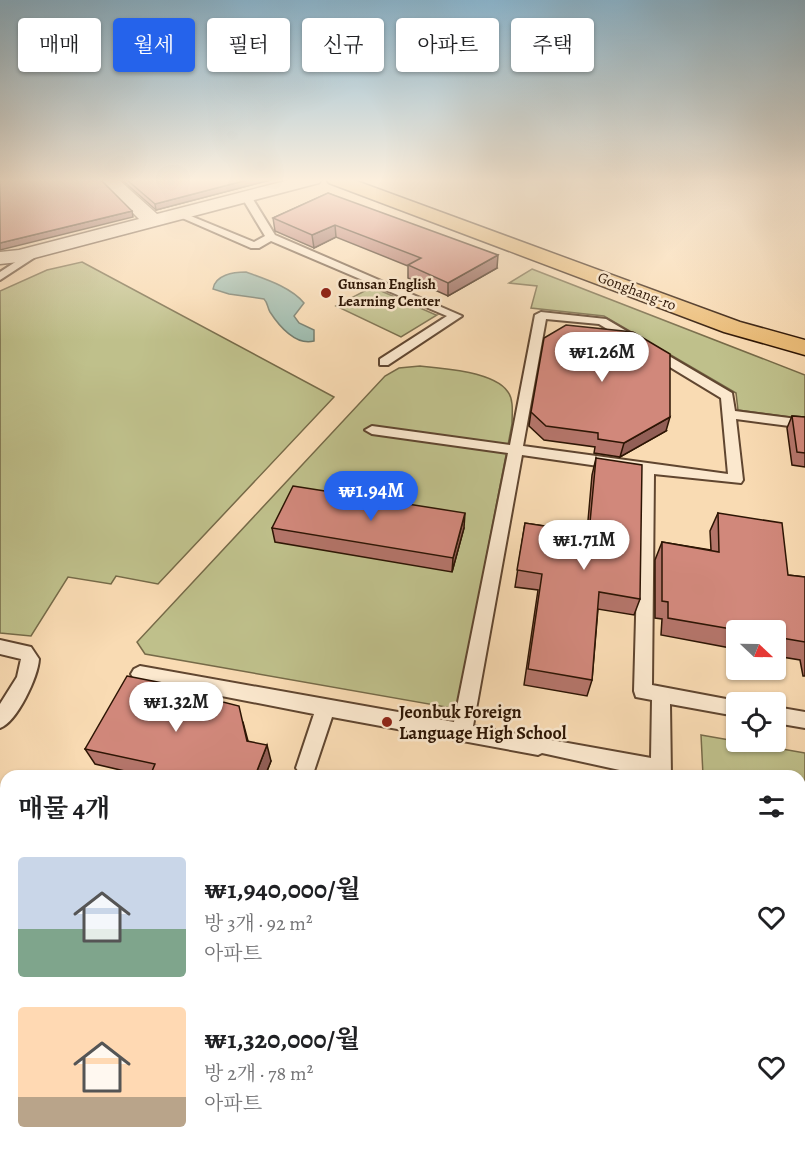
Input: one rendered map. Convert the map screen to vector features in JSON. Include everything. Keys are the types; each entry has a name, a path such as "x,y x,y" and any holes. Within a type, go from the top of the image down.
{"main road":[{"name":"Gonghang-ro","path":"479,233 732,327 805,348"},
{"name":"Gonghang-ro","path":"526,233 805,332"},
{"path":"775,322 805,326"},
{"path":"732,327 805,356"}],"street":[{"path":"2,255 50,248 108,233"}],"lane":[{"path":"223,233 255,246 271,237"},
{"path":"268,233 271,237 456,316 384,362"},
{"path":"0,277 50,248"},
{"path":"372,430 516,450 647,468 736,480 728,396 602,321 541,315 516,450 462,733"},
{"path":"729,414 805,424"},
{"path":"647,468 643,691 726,706"},
{"path":"0,647 27,653 30,666 22,686 0,720"},
{"path":"140,674 544,747 652,770"},
{"path":"661,694 661,770"},
{"path":"306,768 326,708"},
{"path":"786,717 805,720"}],"green space":[{"path":"82,262 334,397 158,584 116,576 111,584 68,577 31,636 0,633 0,291 47,270"},
{"path":"532,269 805,375 805,419 738,410 736,393 604,316 531,308 537,286 509,283"},
{"path":"372,287 437,315 401,337 336,306"},
{"path":"420,366 468,372 492,380 508,392 512,403 512,424 457,709 145,654 137,642 385,376 399,368"},
{"path":"701,735 726,739 726,752 786,752 786,750 805,753 805,770 703,770"}],"shaded area":[{"path":"246,272 277,284 299,297 304,303 294,316 299,323 314,330 314,341 301,341 283,329 270,312 264,299 229,294 213,289 214,284 221,277"}],"building":[{"path":"0,233 42,233 0,243"},
{"path":"355,233 437,233 498,255 448,283 408,265 421,258"},
{"path":"566,325 633,332 670,354 670,417 624,443 598,439 598,433 546,426 531,412 544,338"},
{"path":"792,416 805,417 805,453 797,452"},
{"path":"596,458 642,465 640,599 599,592 592,680 528,669 542,574 517,570 525,523 589,533"},
{"path":"293,486 465,513 453,558 272,528"},
{"path":"718,513 782,523 788,575 805,577 805,642 786,639 786,620 726,620 726,628 668,618 668,602 662,601 662,542 719,552"},
{"path":"127,676 193,689 205,711 223,702 239,706 247,741 267,745 257,770 152,770 155,764 85,749"}],"place":[{"name":"Gunsan English Learning Center","path":"326,293"},
{"name":"Jeonbuk Foreign Language High School","path":"387,722"}]}
